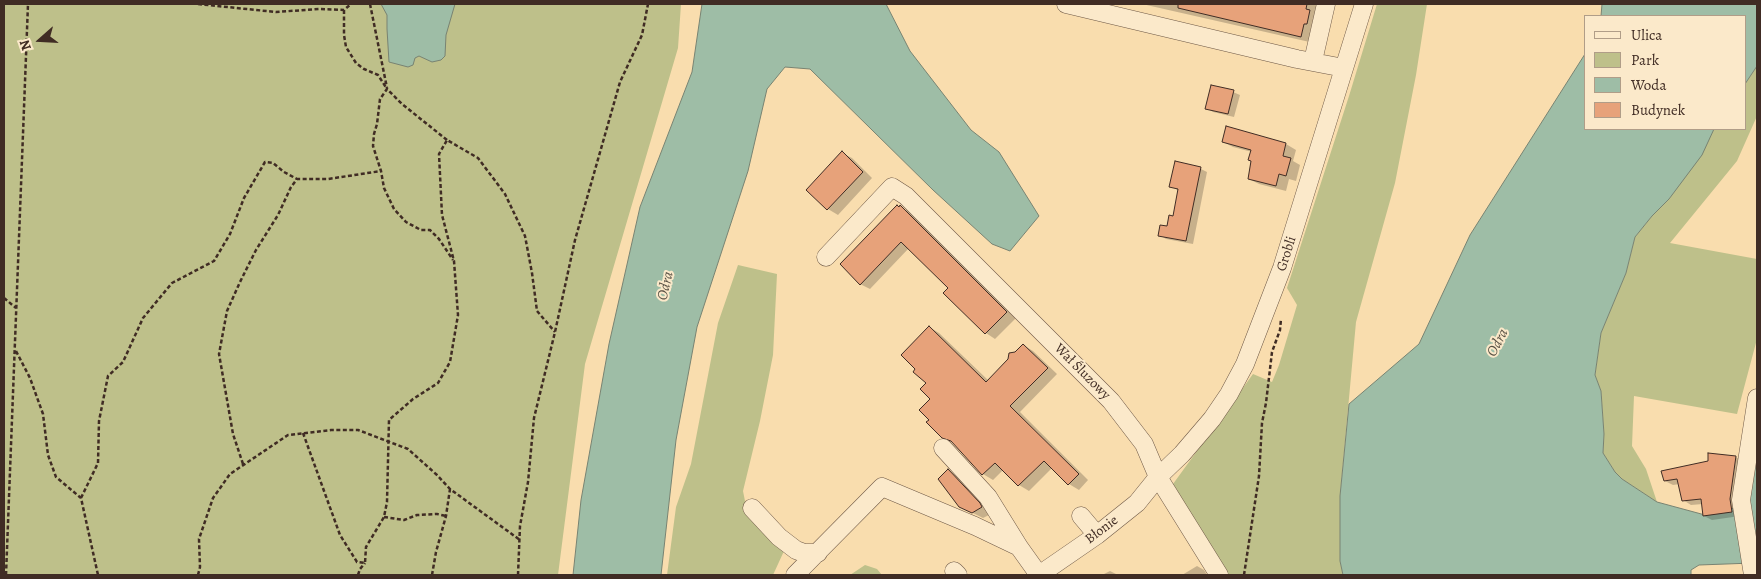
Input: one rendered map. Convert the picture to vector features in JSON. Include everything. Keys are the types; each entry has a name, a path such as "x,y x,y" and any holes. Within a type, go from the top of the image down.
{"street":[{"path":"1066,4 1297,59 1344,68"},
{"path":"1313,61 1326,4"},
{"name":"Grobli","path":"1158,478 1182,454 1212,419 1229,394 1245,364 1273,295 1285,259 1364,4"},
{"name":"Wał Śluzowy","path":"826,257 892,187 913,203 1111,401 1144,444 1158,478 1219,575"},
{"path":"1752,569 1741,500 1757,398"},
{"path":"944,448 988,496 1019,547 1039,575"},
{"name":"Błonie","path":"1039,575 1097,535 1137,503 1158,478"},
{"path":"795,575 882,487 967,522 1019,547"},
{"path":"752,508 779,538 796,550 804,553 818,553"},
{"path":"1081,516 1097,535"}],"path":[{"path":"6,575 28,4"},
{"path":"198,4 276,12 319,9 344,10 351,4"},
{"path":"370,4 387,89 380,99 378,124 373,146 384,188 394,209 406,222 422,230 430,230 439,239 454,261"},
{"path":"518,575 520,526 528,482 534,418 575,240 620,82 642,35 648,4"},
{"path":"344,10 346,47 356,63 378,75 387,89 402,104 447,140 478,158 505,194 525,236 537,311 555,332"},
{"path":"358,575 365,563 366,547 384,517 387,502 389,420 412,399 438,383 450,362 458,316 454,261 442,215 439,154 447,140"},
{"path":"81,498 98,463 99,422 108,376 123,362 143,318 172,284 214,261 230,234 244,198 265,162 273,163 297,179 328,179 381,171"},
{"path":"243,464 233,434 219,354 228,311 240,282 297,179"},
{"path":"1244,575 1259,476 1262,423 1272,352 1280,330 1281,299 1273,295"},
{"path":"4,298 16,308"},
{"path":"15,350 30,378 43,414 48,455 56,477 81,498 98,575"},
{"path":"198,575 200,567 199,539 213,498 230,474 288,435 303,433 358,430 408,449 450,489 520,540"},
{"path":"303,433 340,535 357,562 365,563"},
{"path":"432,575 446,516 450,489"},
{"path":"384,517 404,520 417,515 437,514 446,516"}],"green space":[{"path":"4,4 681,4 678,48 585,364 558,575 4,575"},
{"path":"1377,4 1427,4 1416,75 1395,183 1356,322 1340,496 1340,561 1343,575 1228,575 1173,484 1253,374 1272,382 1297,305 1287,288"},
{"path":"1757,66 1757,116 1737,161 1670,243 1757,259 1757,339 1737,414 1634,396 1632,446 1646,469 1657,502 1622,479 1615,472 1603,453 1604,434 1601,391 1595,375 1601,333 1626,273 1635,237 1669,199 1713,130 1746,130 1746,82"},
{"path":"738,265 777,274 773,355 760,421 743,491 748,516 784,551 773,575 667,575 676,507 691,464 718,323"},
{"path":"865,565 877,569 882,575 850,575"}],"water":[{"path":"381,4 455,4 446,35 445,56 441,60 432,62 419,56 415,58 413,65 408,67 389,62 387,15"},
{"name":"Odra","path":"702,4 886,4 910,51 971,130 999,152 1039,216 1010,251 992,244 933,190 810,69 785,67 767,89 748,171 697,327 676,440 661,575 573,575 581,500 609,344 640,207 692,72"},
{"path":"1602,4 1757,4 1757,66 1746,82 1746,15 1601,15"},
{"name":"Odra","path":"1584,56 1584,130 1714,130 1702,155 1669,199 1635,237 1626,273 1601,333 1595,375 1601,391 1604,434 1603,453 1615,472 1622,479 1657,502 1705,515 1746,505 1757,448 1757,569 1753,563 1699,565 1691,570 1691,575 1343,575 1340,561 1340,496 1349,404 1419,344 1470,235"}],"building":[{"path":"1178,4 1307,4 1306,9 1310,10 1307,24 1304,24 1301,37 1178,8"},
{"path":"1211,85 1234,90 1228,114 1205,109"},
{"path":"1226,126 1286,143 1283,156 1291,158 1286,176 1279,174 1276,186 1248,179 1251,161 1248,160 1251,150 1222,142"},
{"path":"842,151 863,172 827,210 806,190"},
{"path":"1175,161 1201,167 1186,241 1158,236 1160,225 1167,226 1169,215 1173,216 1178,189 1169,187"},
{"path":"897,205 899,207 900,205 1007,312 985,334 943,293 948,288 901,242 860,285 840,264"},
{"path":"929,326 986,382 1008,359 1009,353 1015,352 1023,344 1048,368 1010,406 1079,474 1068,485 1044,461 1018,486 995,463 982,475 951,441 942,438 926,422 929,420 919,410 930,399 920,389 926,383 913,372 915,369 901,355"},
{"path":"1708,453 1736,456 1730,499 1732,512 1703,516 1701,499 1682,501 1677,479 1664,481 1661,471 1708,461"},
{"path":"948,469 982,507 972,513 959,507 938,479"}]}
